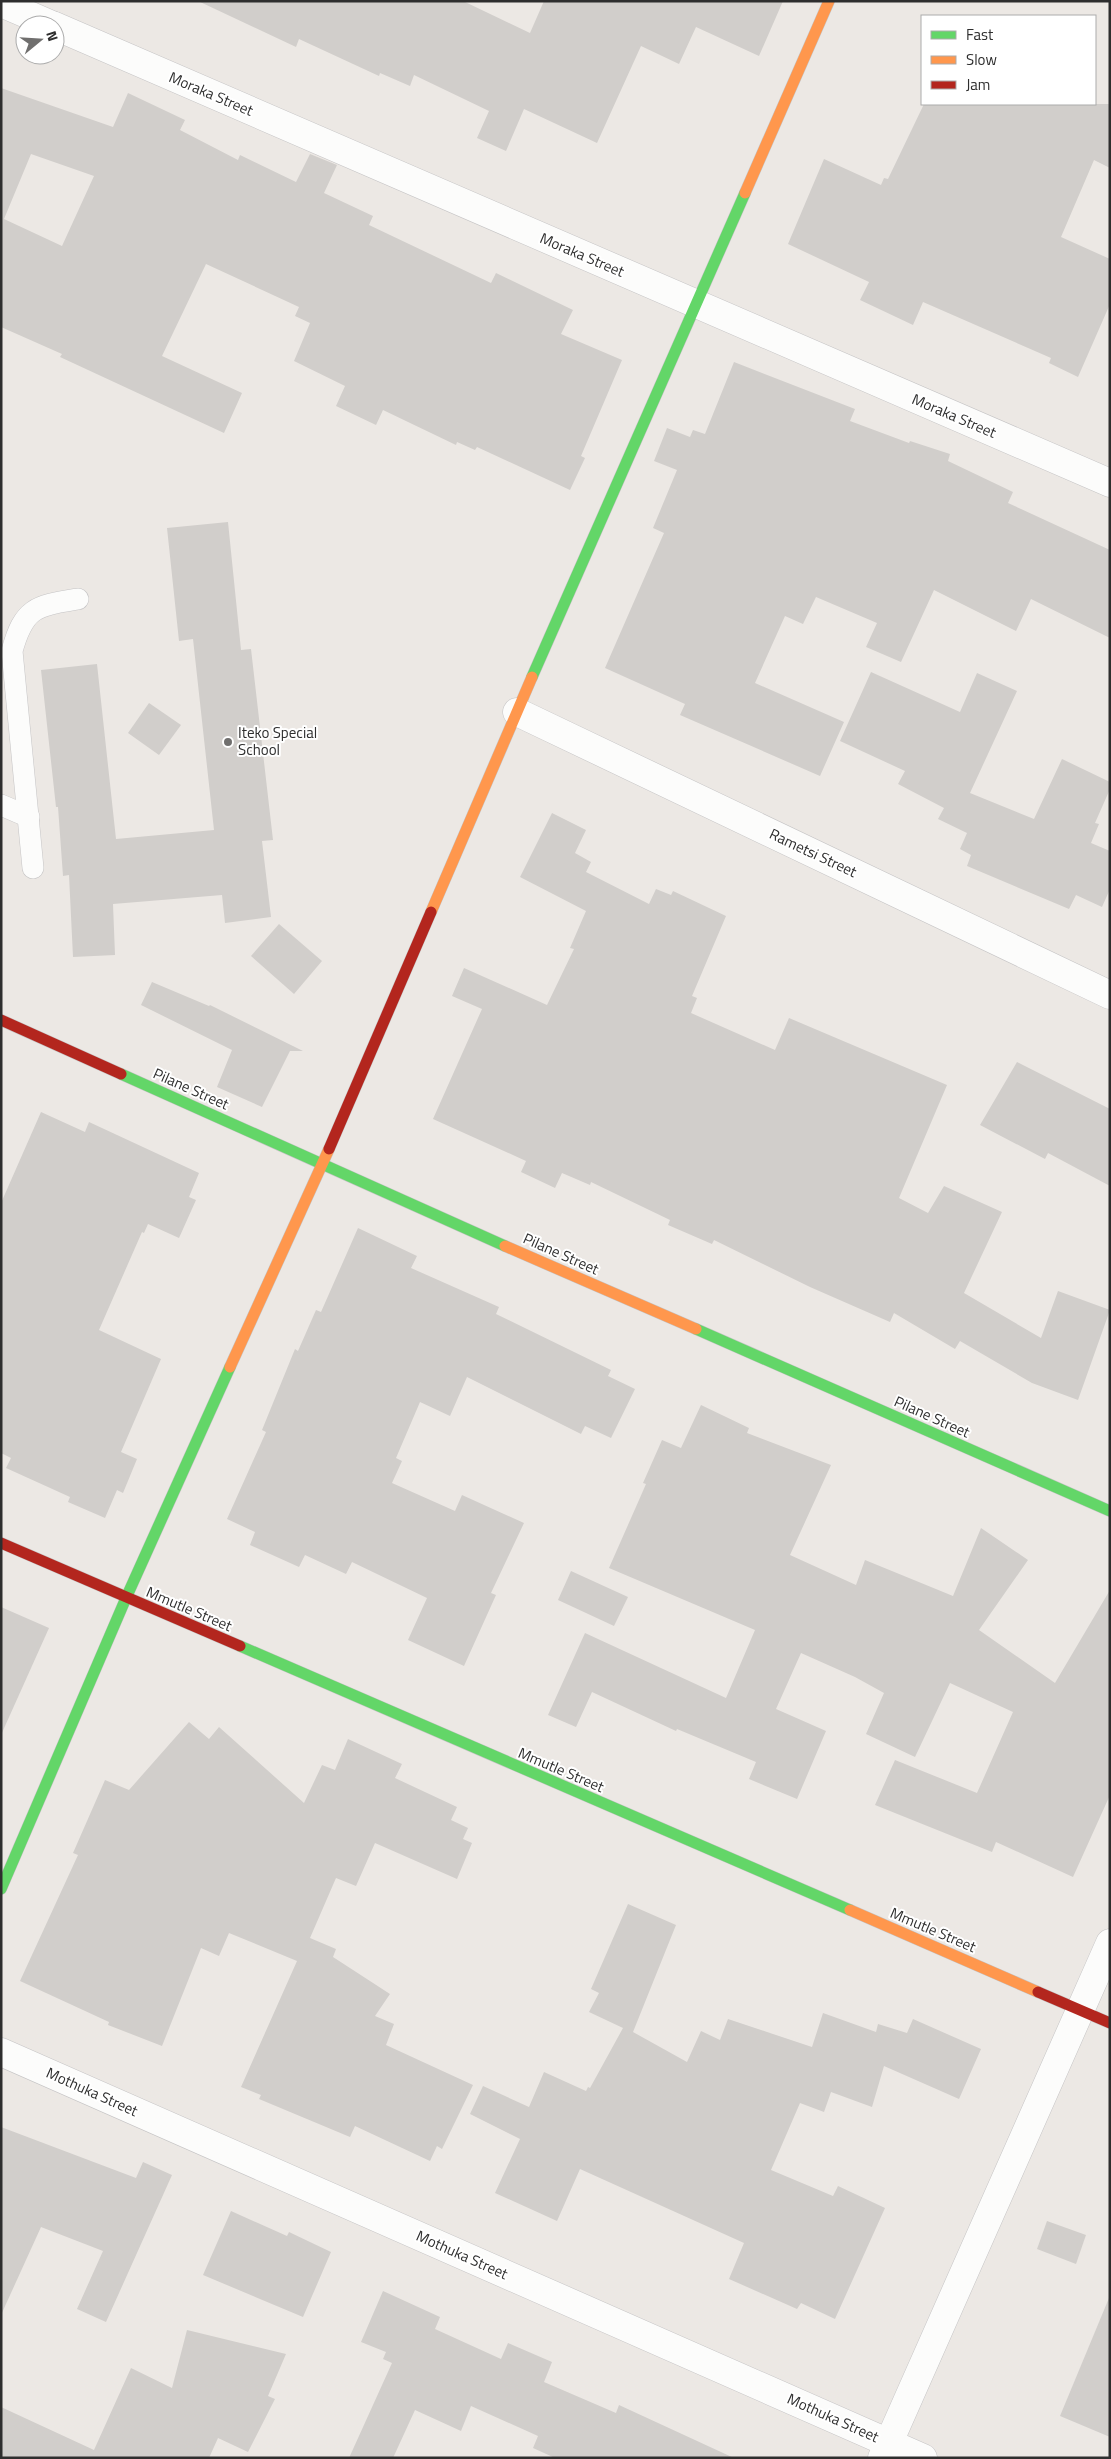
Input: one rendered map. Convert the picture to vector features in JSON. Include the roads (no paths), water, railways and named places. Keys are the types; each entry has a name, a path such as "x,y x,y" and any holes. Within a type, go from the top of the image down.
{"street":[{"path":"1,1889 126,1598 322,1165 517,712 829,1"},
{"name":"Moraka Street","path":"1,3 29,15"},
{"name":"Moraka Street","path":"65,31 1110,484"},
{"name":"Rametsi Street","path":"517,712 1110,995"},
{"name":"Pilane Street","path":"1,1020 322,1165 1110,1511"},
{"name":"Mmutle Street","path":"1,1543 1110,2024"},
{"path":"885,2450 1110,1943"},
{"name":"Mothuka Street","path":"1,2052 885,2450 923,2458"}],"lane":[{"path":"33,868 12,651 18,628 32,611 49,604 78,599"},
{"path":"1,805 29,817"}],"place":[{"name":"Iteko Special School","path":"228,742"}]}
